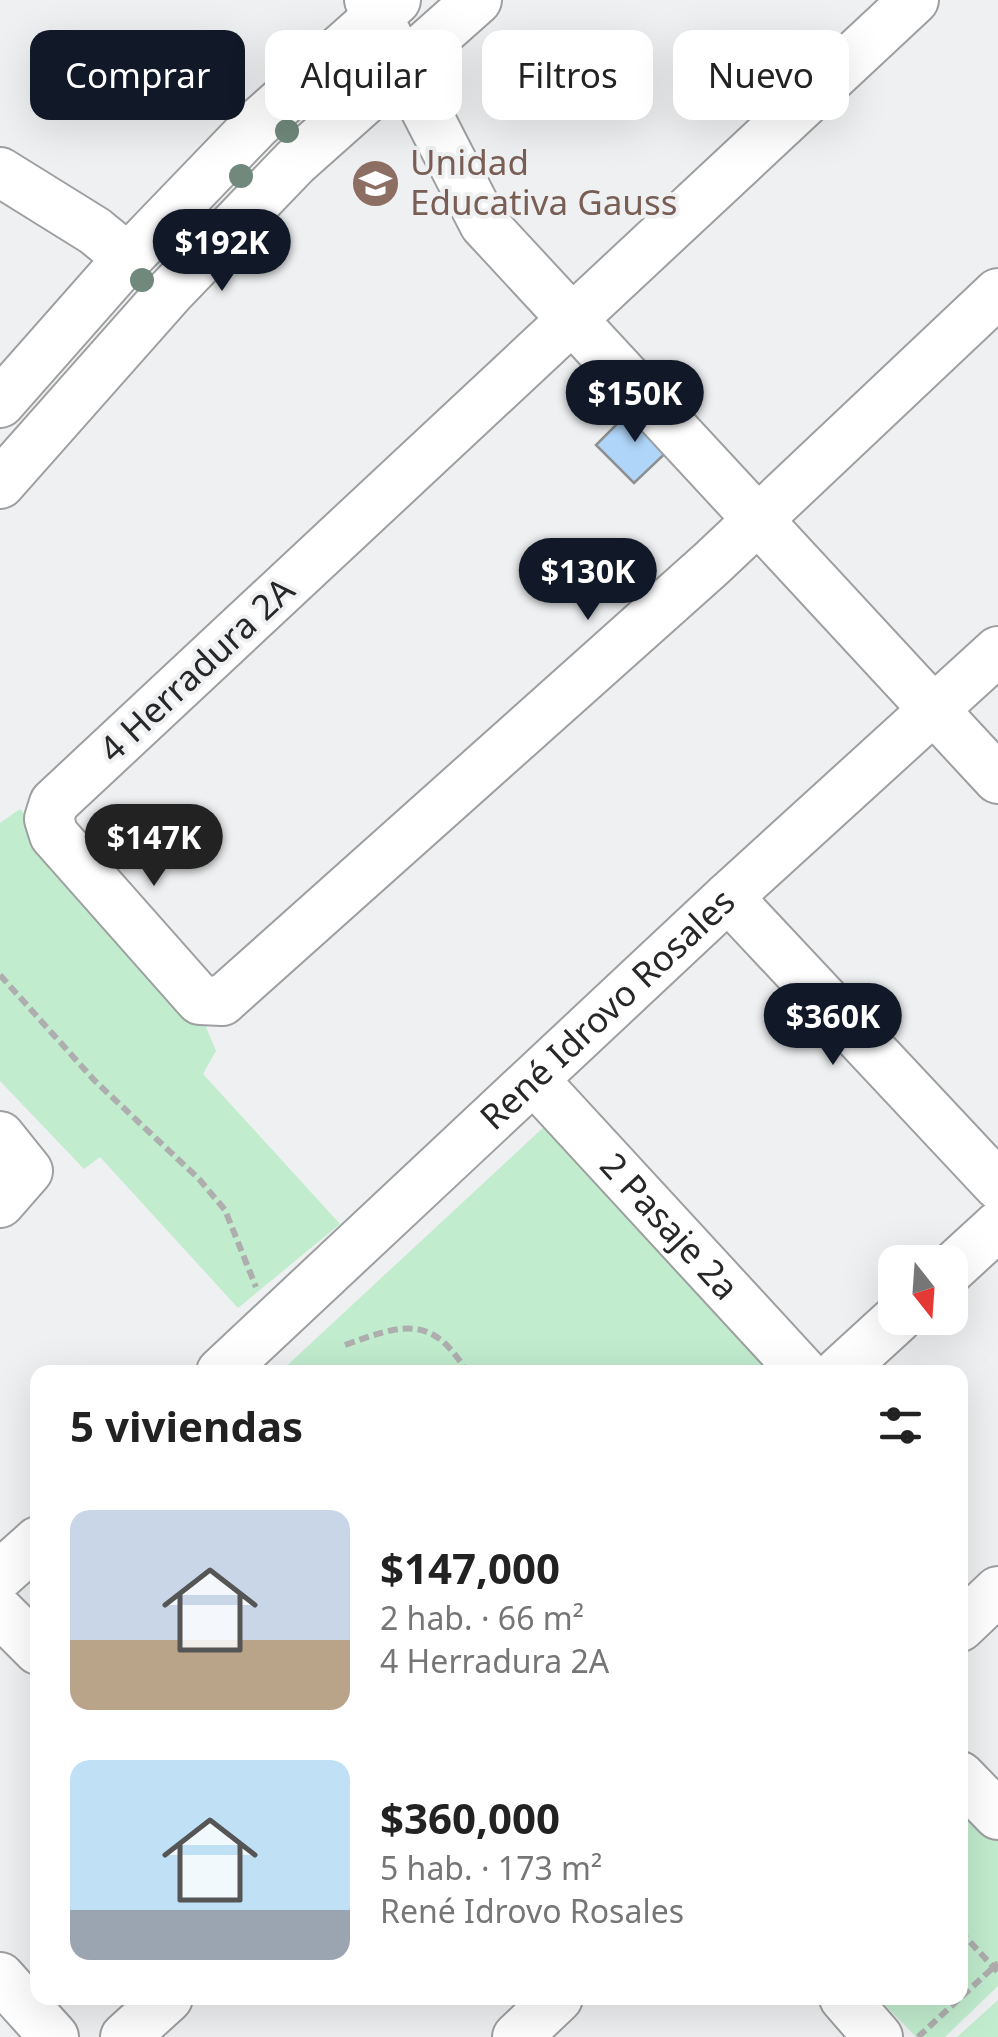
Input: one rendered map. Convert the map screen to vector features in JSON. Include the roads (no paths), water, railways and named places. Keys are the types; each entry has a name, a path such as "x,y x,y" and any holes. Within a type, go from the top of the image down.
{"street":[{"path":"443,30 477,0"},
{"name":"4 Herradura 2A","path":"914,0 54,803 50,819 54,835 200,1000 222,1001 760,518 998,293"},
{"path":"0,403 128,258 257,124 381,5 391,30"},
{"path":"0,484 208,253 343,120"},
{"path":"432,120 484,224 998,779"},
{"path":"0,172 128,258"},
{"name":"René Idrovo Rosales","path":"229,1365 728,897 998,651"},
{"path":"728,897 998,1185"},
{"name":"2 Pasaje 2a","path":"535,1081 797,1365"},
{"path":"0,1136 25,1163 12,1191"},
{"path":"968,1254 998,1226"},
{"path":"846,1365 879,1335"},
{"path":"0,1575 30,1547"},
{"path":"968,1619 998,1592"},
{"path":"0,1612 30,1642"},
{"path":"968,1784 998,1815"},
{"path":"0,1976 54,2037"},
{"path":"125,2037 160,2005"},
{"path":"517,2037 551,2005"},
{"path":"850,2005 878,2037"}],"place":[{"name":"Unidad Educativa Gauss","path":"375,183"}]}
